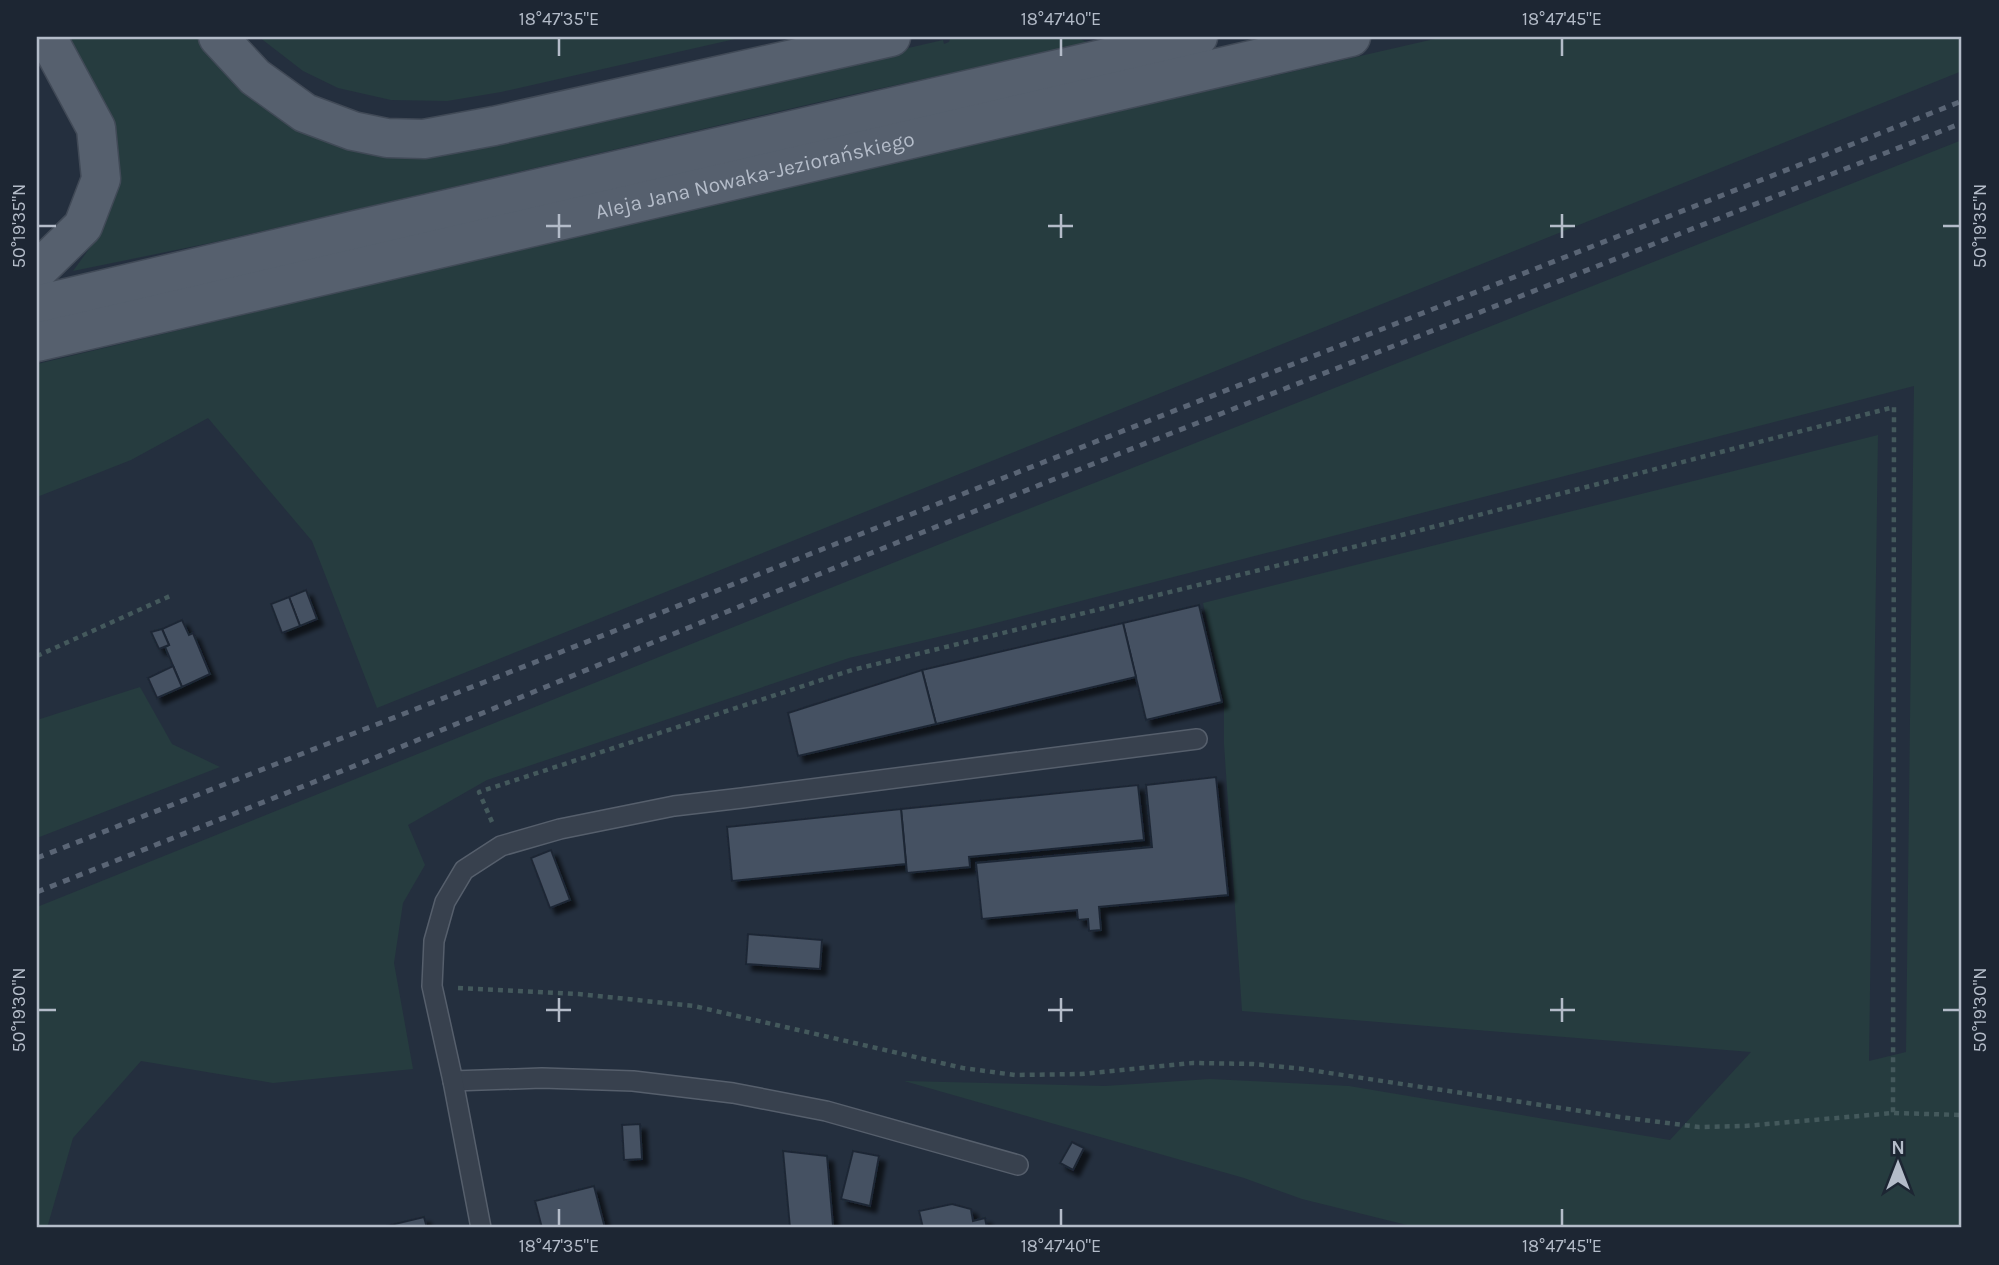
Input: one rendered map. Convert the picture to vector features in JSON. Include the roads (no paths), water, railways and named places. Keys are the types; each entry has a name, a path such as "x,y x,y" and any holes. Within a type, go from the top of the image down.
{"main road":[{"path":"37,271 83,226 101,179 96,128 47,37"},
{"path":"218,37 255,76 305,113 353,131 387,138 424,139 494,126 891,37"},
{"name":"Aleja Jana Nowaka-Jeziorańskiego","path":"37,305 1198,37"},
{"name":"Aleja Jana Nowaka-Jeziorańskiego","path":"37,342 1351,37"}],"lane":[{"path":"481,1228 432,986 434,941 445,902 464,870 501,846 560,829 674,806 1197,738"},
{"path":"453,1081 541,1078 633,1081 733,1093 825,1111 1018,1165"}],"railway":[{"path":"37,858 1962,101"},
{"path":"37,892 367,761 1047,482 1962,123"}]}
